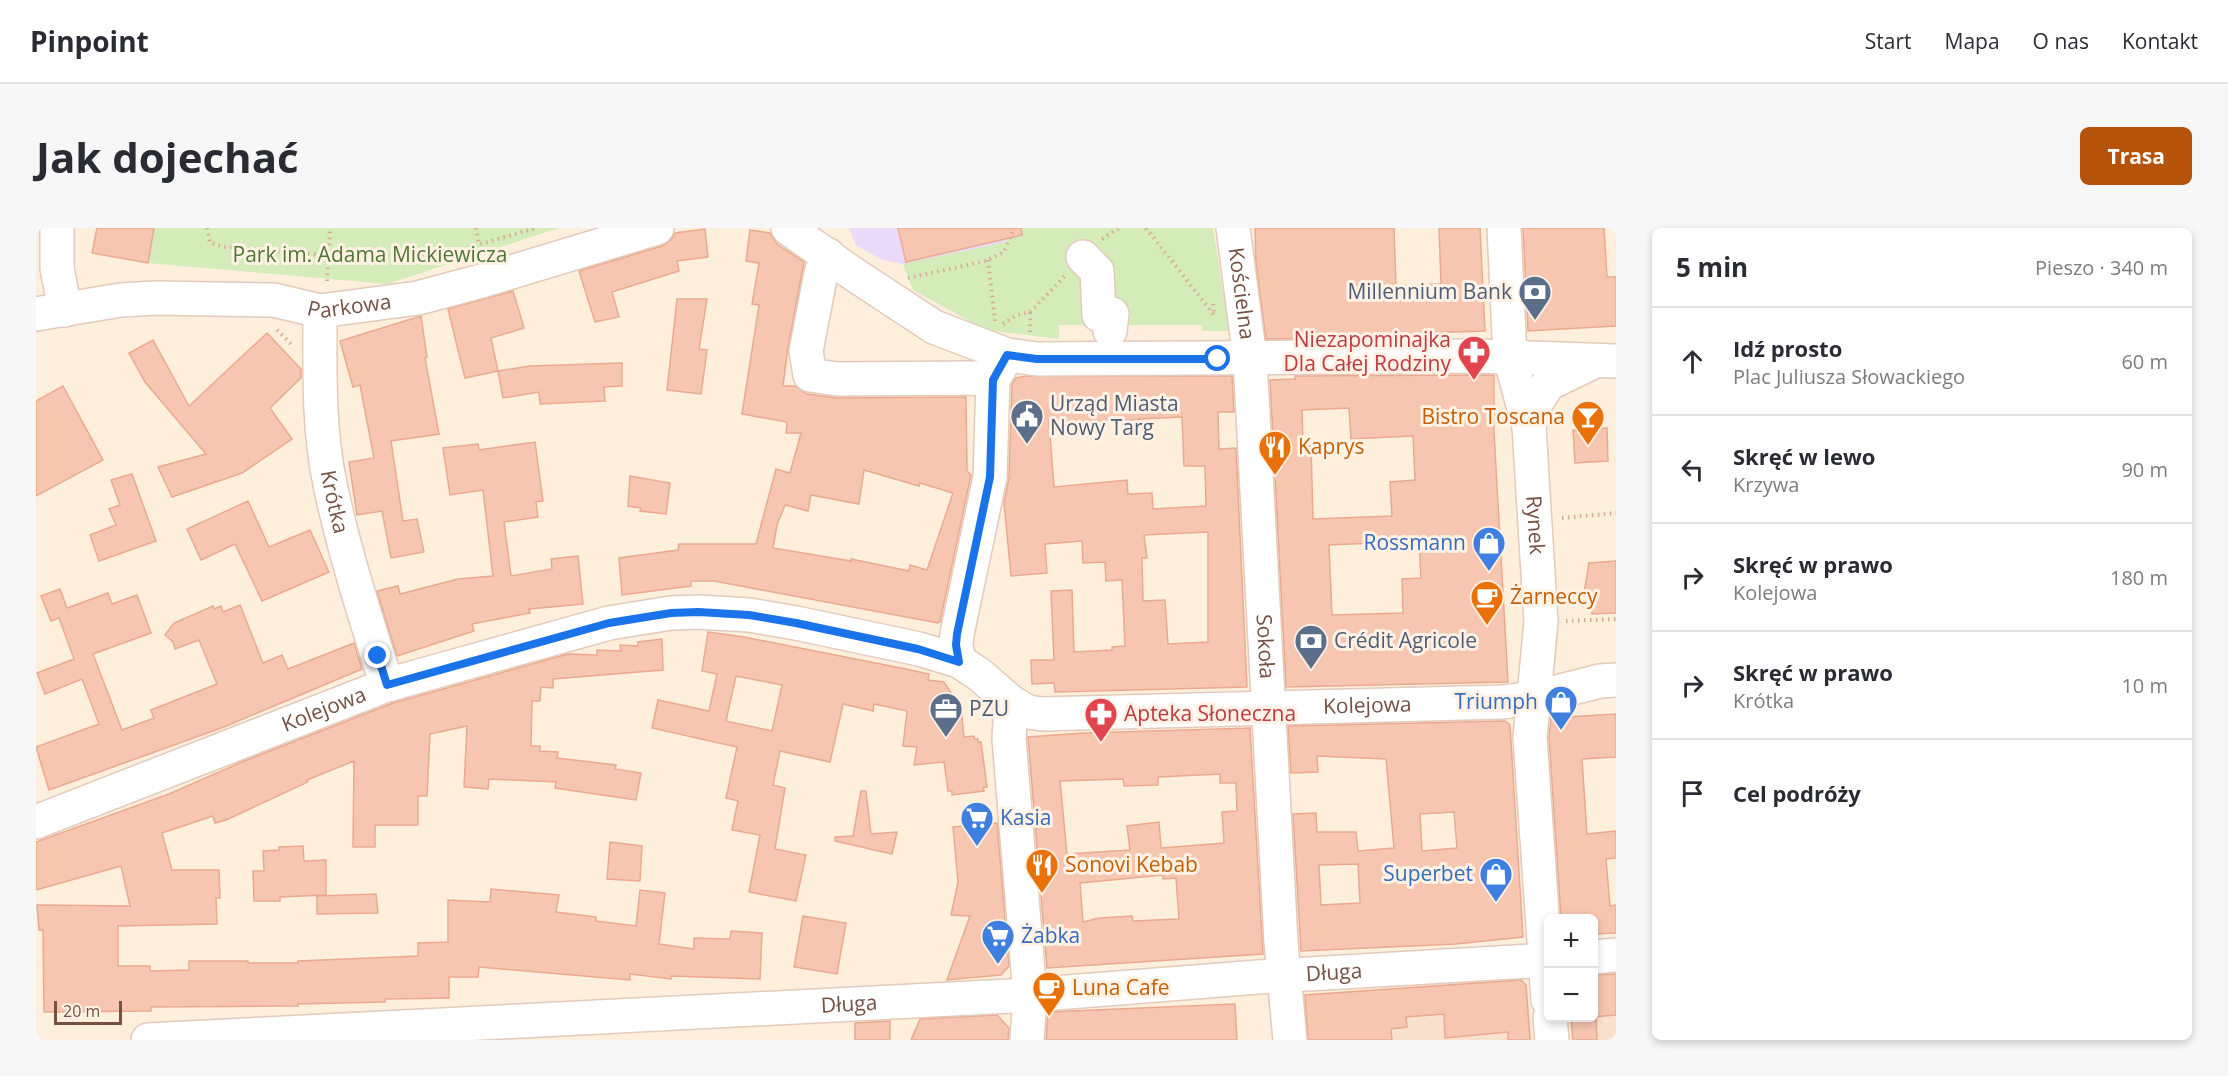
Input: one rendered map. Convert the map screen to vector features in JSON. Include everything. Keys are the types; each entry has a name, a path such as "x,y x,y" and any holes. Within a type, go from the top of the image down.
{"street":[{"path":"50,312 57,268 57,228"},
{"name":"Parkowa","path":"50,312 121,300 206,298 274,300 321,291 418,298 657,228"},
{"path":"789,228 934,327 1005,347 1037,359 1250,359 1510,357 1504,228"},
{"name":"Kościelna","path":"1233,228 1250,359"},
{"path":"828,255 821,273 806,351 810,375 837,380 973,378 1005,347"},
{"path":"1083,257 1097,271 1099,315 1112,314 1110,331"},
{"name":"Krótka","path":"321,291 322,429 329,483 363,610 387,685"},
{"path":"959,662 957,634 990,477 1005,347"},
{"name":"Rynek","path":"1605,361 1510,357 1529,427 1550,622 1559,661 1575,674 1608,680"},
{"name":"Sokoła","path":"1250,359 1281,942 1290,1040"},
{"name":"Rynek","path":"1529,427 1533,408 1548,384 1605,361"},
{"name":"Kolejowa","path":"36,822 387,685 609,623 671,613 749,615 918,649 959,662 980,675 1011,702 1028,712 1042,714 1503,702 1533,698"},
{"name":"Rynek","path":"1550,622 1533,698 1608,680"},
{"path":"1533,698 1530,737 1544,921"},
{"path":"1011,702 1009,739 1030,995 1027,1040"},
{"path":"1598,957 1616,955"},
{"name":"Długa","path":"148,1040 1030,995 1285,975 1544,960"},
{"path":"1550,1022 1552,1040"}],"path":[{"path":"207,228 210,243 225,247 365,258 453,252 536,228"},
{"path":"321,291 329,255 330,228"},
{"path":"476,228 479,244"},
{"path":"906,278 988,260 1004,252 1016,228"},
{"path":"1146,228 1214,315 1212,294"},
{"path":"988,260 1005,347"},
{"path":"321,291 336,282"},
{"path":"1030,312 1005,347 1003,324 1017,315 1030,312"},
{"path":"271,323 295,349"},
{"path":"1552,518 1616,513"},
{"path":"1550,622 1616,619"}],"shaded area":[{"path":"849,228 1003,228 1007,242 903,264 882,260 856,245"},
{"path":"1616,972 1616,1040 1571,1040 1570,1022 1598,1022 1598,973"},
{"path":"1522,978 1527,985 1533,1040 1305,1040 1301,994"}],"green space":[{"name":"Park im. Adama Mickiewicza","path":"154,228 559,228 387,284 148,263"},
{"path":"1003,228 1213,228 1229,331 1202,331 1202,325 1059,325 1059,339 986,330 913,290 903,264 1006,242"}],"building":[{"path":"97,228 154,228 148,263 92,253"},
{"path":"898,228 1021,228 1022,235 906,262"},
{"path":"1255,228 1394,228 1396,286 1441,284 1439,228 1480,228 1485,331 1424,333 1424,338 1266,339 1256,263"},
{"path":"1523,228 1604,228 1607,277 1616,277 1616,326 1528,331"},
{"path":"705,229 708,257 677,261 679,271 612,292 619,317 595,322 579,271 662,246 670,241 675,233"},
{"path":"750,230 770,233 777,244 804,262 783,386 795,386 807,394 837,398 966,397 967,471 971,475 940,622 714,581 691,581 691,586 622,595 619,558 678,550 679,544 756,544 776,469 790,473 801,433 786,433 787,422 742,414 759,305 752,304 759,263 746,261","holes":["864,470 919,486 920,483 953,493 927,570 910,565 909,571 851,559 851,561 773,548 777,525 785,505 808,511 811,495 859,504"]},
{"path":"513,291 524,328 491,338 498,371 465,378 448,309"},
{"path":"677,299 707,299 699,349 707,350 701,394 667,390"},
{"path":"421,316 427,357 425,358 439,434 391,441 403,521 417,519 424,552 391,558 382,511 357,515 349,462 374,458 360,385 353,387 340,341"},
{"path":"267,333 301,369 301,378 270,408 292,439 242,473 172,497 158,467 206,454 145,382 129,353 153,340 189,406"},
{"path":"622,363 622,386 604,387 605,401 540,404 539,392 503,398 498,371 530,366"},
{"path":"1494,375 1494,432 1508,682 1286,687 1270,380 1295,379 1295,376","holes":["1349,408 1351,439 1413,436 1415,480 1390,482 1392,516 1313,519 1311,446 1303,445 1302,410","1419,541 1421,578 1402,579 1403,613 1332,615 1329,545"]},
{"path":"1026,376 1232,376 1234,412 1218,412 1219,449 1236,448 1247,687 1055,692 1054,683 1032,684 1031,660 1054,660 1051,591 1072,590 1074,652 1112,650 1112,647 1125,646 1122,580 1106,581 1105,562 1083,563 1082,541 1045,544 1047,573 1011,576 1004,503 1009,478 1012,385 1016,378","holes":["1182,417 1184,466 1205,466 1206,506 1153,509 1152,493 1128,494 1127,480 1054,487 1049,422","1208,532 1208,642 1168,644 1165,600 1143,601 1142,558 1147,558 1144,535"]},
{"path":"63,386 103,460 36,496 36,401"},
{"path":"1607,428 1608,461 1575,463 1573,430"},
{"path":"535,442 543,501 536,502 538,517 504,522 511,576 552,569 551,559 578,556 583,604 529,609 530,613 472,624 474,631 397,656 377,591 398,586 400,594 458,579 493,576 483,490 450,495 443,448 478,444 479,450"},
{"path":"132,474 156,541 99,561 90,535 116,525 109,509 120,505 111,480"},
{"path":"630,476 670,483 666,514 640,511 641,508 628,506"},
{"path":"248,501 269,547 310,530 329,572 262,601 235,544 201,560 187,529"},
{"path":"1616,561 1616,613 1592,614 1591,595 1584,593 1589,563"},
{"path":"60,589 67,608 108,593 112,604 137,595 151,633 93,654 122,730 154,718 151,710 217,684 199,640 175,649 173,642 165,635 174,623 213,606 214,609 221,606 223,612 240,605 263,663 282,655 288,669 354,643 362,669 224,727 49,790 36,747 99,724 82,679 45,694 37,673 74,659 59,618 51,621 41,596"},
{"path":"708,632 744,637 929,674 928,680 944,682 961,708 964,737 974,736 978,742 981,742 987,787 983,788 984,791 952,795 952,791 948,791 944,762 914,765 917,747 903,746 907,711 874,704 873,711 843,704 830,762 780,751 773,785 785,788 775,849 806,855 796,901 749,892 760,835 732,830 738,801 726,798 737,747 652,728 658,700 709,711 717,674 702,671","holes":["736,676 782,685 772,731 726,721"]},
{"path":"662,639 663,670 553,679 553,688 541,687 540,701 532,701 531,746 540,746 540,751 558,752 557,758 616,765 615,769 641,773 636,800 555,788 556,782 489,779 488,789 464,787 467,726 430,734 427,796 418,796 418,825 375,825 375,847 353,847 354,761 307,780 308,782 226,820 215,823 213,816 162,833 172,870 219,870 220,898 216,898 217,924 118,926 118,966 150,966 150,971 189,970 189,961 298,963 298,961 418,956 418,943 448,942 448,900 490,902 491,889 559,895 556,912 596,917 596,921 636,926 640,890 665,893 659,944 694,949 694,938 730,939 731,931 762,933 760,979 671,976 671,979 630,974 630,980 479,967 478,977 449,977 449,998 385,999 385,1002 298,1004 298,1006 151,1007 151,1011 44,1012 43,930 39,930 37,905 130,906 121,866 36,890 36,842 169,794 244,761 393,703 568,654 597,655 597,650 621,651 620,645 638,646 638,642"},
{"path":"1616,714 1616,757 1582,759 1587,834 1616,831 1616,858 1606,859 1610,906 1616,905 1616,933 1598,934 1598,914 1561,914 1549,737 1551,718"},
{"path":"1505,721 1510,725 1523,937 1456,944 1301,951 1293,814 1316,813 1317,832 1356,832 1358,851 1394,848 1386,759 1317,756 1318,772 1291,773 1288,726","holes":["1454,812 1457,848 1422,851 1420,814","1358,864 1360,903 1321,905 1319,865"]},
{"path":"1250,728 1263,954 1047,968 1028,737","holes":["1220,774 1220,783 1236,783 1237,811 1222,812 1224,843 1161,848 1159,822 1127,826 1130,850 1067,854 1060,781 1123,779 1124,786 1158,785 1158,777","1163,875 1163,879 1176,878 1179,919 1133,921 1132,916 1099,918 1083,922 1080,883"]},
{"path":"861,791 866,791 871,834 897,832 892,854 835,841 835,837 853,836"},
{"path":"997,823 1009,966 1001,975 947,980 970,916 951,915 958,882 953,827"},
{"path":"610,842 642,846 640,881 607,879"},
{"path":"303,846 304,861 326,860 326,895 280,897 280,901 254,901 253,871 264,871 263,851 279,850 279,847"},
{"path":"376,894 378,913 317,914 317,896"},
{"path":"803,916 846,923 837,974 794,967"},
{"path":"1616,974 1616,1015 1598,1017 1598,975"},
{"path":"1521,980 1526,985 1530,1040 1508,1040 1508,1032 1445,1038 1444,1014 1406,1017 1407,1027 1391,1029 1392,1040 1308,1040 1305,995"},
{"path":"1235,1004 1237,1040 1046,1040 1048,1012"},
{"path":"997,1015 1009,1028 1008,1040 911,1040 920,1019"},
{"path":"890,1021 890,1040 855,1040 855,1023"},
{"path":"1571,1022 1596,1022 1597,1040 1573,1040"}],"place":[{"name":"Millennium Bank","path":"1535,321"},
{"name":"Niezapominajka Dla Całej Rodziny","path":"1474,381"},
{"name":"Urząd Miasta Nowy Targ","path":"1027,445"},
{"name":"Bistro Toscana","path":"1588,446"},
{"name":"Kaprys","path":"1275,476"},
{"name":"Rossmann","path":"1489,572"},
{"name":"Żarneccy","path":"1487,626"},
{"name":"Crédit Agricole","path":"1311,670"},
{"name":"Triumph","path":"1561,731"},
{"name":"PZU","path":"946,738"},
{"name":"Apteka Słoneczna","path":"1101,743"},
{"name":"Kasia","path":"977,847"},
{"name":"Sonovi Kebab","path":"1042,894"},
{"name":"Superbet","path":"1496,903"},
{"name":"Żabka","path":"998,965"},
{"name":"Luna Cafe","path":"1049,1017"}],"route":[{"path":"378,656 387,685 609,623 671,613 698,612 749,615 796,623 918,649 959,662 957,634 990,477 993,380 1007,355 1037,359 1218,359"}]}
